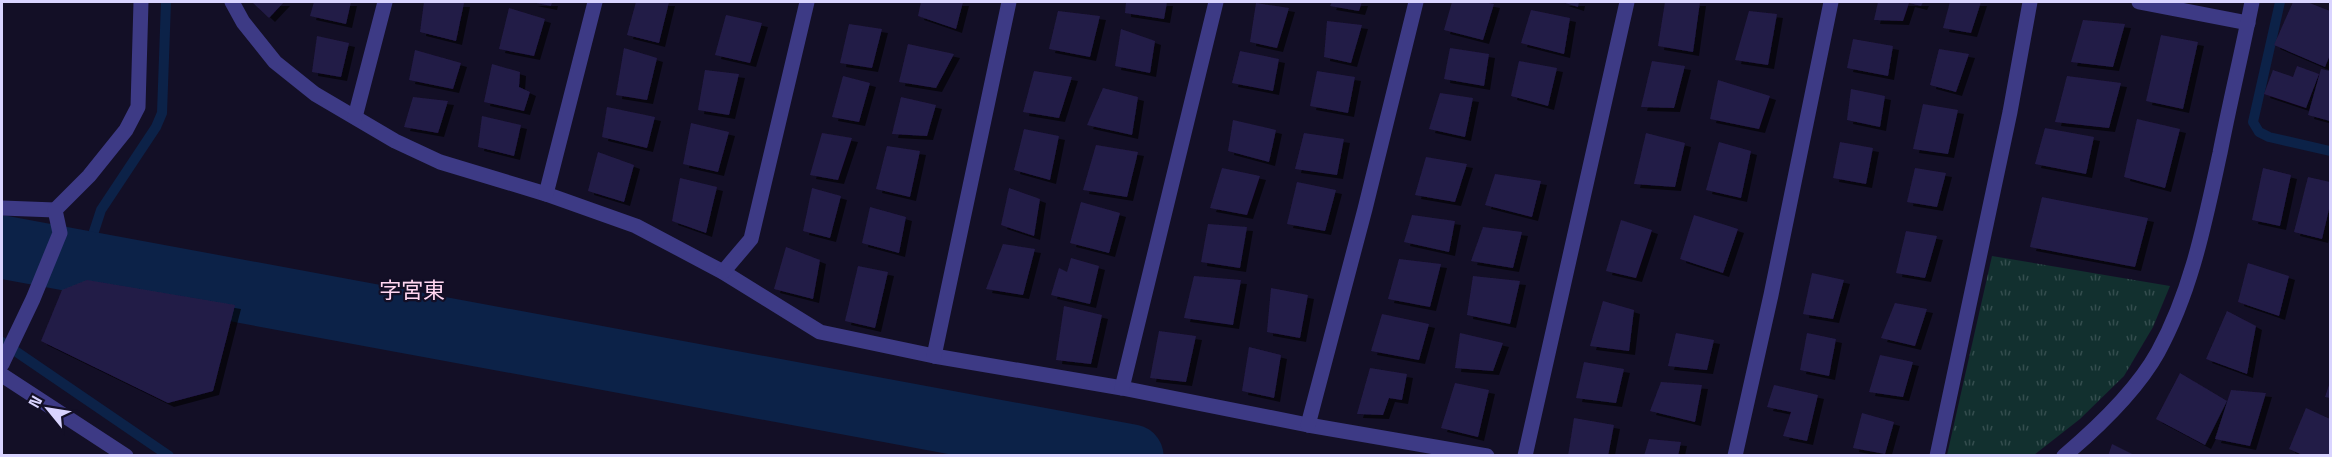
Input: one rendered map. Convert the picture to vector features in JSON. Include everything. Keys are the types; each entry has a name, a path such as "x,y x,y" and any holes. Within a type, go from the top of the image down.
{"street":[{"path":"2,208 55,210 89,176 126,130 138,106 141,2"},
{"path":"232,2 243,22 275,62 315,94 395,141 440,162 546,194 636,226 723,272 820,332 934,357 1122,388 1308,425 1486,456"},
{"path":"355,117 385,2"},
{"path":"546,194 595,2"},
{"path":"723,272 751,239 807,2"},
{"path":"934,357 1009,2"},
{"path":"1122,388 1216,2"},
{"path":"1308,425 1416,2"},
{"path":"1525,456 1627,2"},
{"path":"1734,456 1771,295 1831,2"},
{"path":"1937,456 2010,112 2030,2"},
{"path":"2139,2 2248,23"},
{"path":"2064,456 2127,395 2157,354 2180,307 2202,236 2252,2"},
{"path":"2,364 33,299 60,233 55,210"},
{"path":"2,375 126,456"}],"green space":[{"path":"1992,256 2170,286 2153,327 2124,376 2080,419 2034,455 1947,455"}],"building":[{"path":"252,2 284,2 269,18"},
{"path":"314,2 351,2 346,24 310,16"},
{"path":"424,2 464,3 456,41 420,32"},
{"path":"531,2 552,2 551,6"},
{"path":"636,2 669,2 659,43 627,35"},
{"path":"921,2 963,2 956,29 918,16"},
{"path":"1126,2 1167,2 1164,19 1125,13"},
{"path":"1332,2 1362,2 1359,11 1330,6"},
{"path":"1452,2 1494,4 1483,40 1444,30"},
{"path":"1562,2 1579,2 1578,7"},
{"path":"1665,2 1700,2 1693,52 1658,46"},
{"path":"1878,2 1923,2 1921,6 1909,3 1903,21 1874,20"},
{"path":"1950,2 1981,2 1971,33 1943,28"},
{"path":"2293,2 2307,2 2330,11 2330,55 2325,67 2274,45"},
{"path":"1256,3 1289,8 1277,48 1250,42"},
{"path":"509,8 545,19 534,56 499,49"},
{"path":"1531,10 1570,18 1564,54 1521,43"},
{"path":"1058,11 1100,16 1090,57 1049,49"},
{"path":"1749,11 1777,14 1768,65 1735,60"},
{"path":"726,15 762,23 750,63 715,55"},
{"path":"2083,20 2125,24 2113,67 2071,62"},
{"path":"1327,21 1362,25 1351,63 1324,57"},
{"path":"849,24 882,29 872,68 840,63"},
{"path":"1121,29 1155,41 1150,73 1115,66"},
{"path":"2161,35 2198,42 2183,109 2146,101"},
{"path":"317,36 349,43 341,77 312,72"},
{"path":"1853,39 1893,46 1888,76 1847,68"},
{"path":"908,44 954,54 936,88 899,82"},
{"path":"624,48 657,58 647,100 616,95"},
{"path":"1450,48 1489,54 1484,86 1444,79"},
{"path":"1939,49 1969,54 1956,92 1930,85"},
{"path":"415,50 461,63 453,89 409,80"},
{"path":"1240,51 1279,59 1273,91 1232,83"},
{"path":"1519,61 1557,68 1548,106 1511,96"},
{"path":"1652,61 1685,66 1674,108 1641,107"},
{"path":"492,64 520,72 519,87 530,92 524,111 484,102"},
{"path":"2297,66 2319,74 2306,108 2264,94 2273,70 2293,77"},
{"path":"2321,69 2330,71 2330,121 2308,115"},
{"path":"705,70 739,74 729,115 698,110"},
{"path":"1034,71 1072,77 1059,118 1023,112"},
{"path":"1317,71 1355,77 1348,113 1310,106"},
{"path":"843,76 870,83 859,122 832,117"},
{"path":"2067,76 2121,83 2109,128 2055,122"},
{"path":"1718,80 1770,96 1759,129 1710,119"},
{"path":"1103,88 1138,97 1132,135 1087,125"},
{"path":"1851,89 1885,96 1880,127 1847,120"},
{"path":"1440,93 1473,98 1465,137 1429,129"},
{"path":"413,97 448,101 438,133 404,127"},
{"path":"901,97 936,105 927,136 892,134"},
{"path":"1923,104 1958,110 1948,154 1913,149"},
{"path":"607,107 655,117 647,148 602,137"},
{"path":"482,116 521,125 514,156 478,147"},
{"path":"2137,119 2180,129 2165,188 2124,177"},
{"path":"1233,120 1276,130 1269,162 1228,151"},
{"path":"691,123 729,132 718,172 683,164"},
{"path":"2045,128 2094,137 2086,174 2035,164"},
{"path":"1024,129 1059,136 1050,180 1014,170"},
{"path":"822,133 852,138 838,180 810,175"},
{"path":"1304,133 1344,139 1337,175 1295,169"},
{"path":"1646,133 1685,143 1675,187 1634,184"},
{"path":"1719,142 1751,151 1741,198 1706,190"},
{"path":"1840,142 1873,148 1866,184 1833,178"},
{"path":"1096,145 1138,152 1127,197 1083,190"},
{"path":"887,146 920,151 910,197 876,189"},
{"path":"598,152 634,165 624,202 588,191"},
{"path":"1426,157 1467,164 1455,202 1415,195"},
{"path":"1222,168 1260,176 1247,215 1210,208"},
{"path":"1915,168 1946,173 1937,207 1907,202"},
{"path":"2263,168 2291,175 2280,226 2252,220"},
{"path":"1495,174 1541,181 1532,217 1485,205"},
{"path":"2308,177 2330,182 2330,205 2322,239 2294,232"},
{"path":"680,178 717,187 706,233 672,221"},
{"path":"1297,182 1336,190 1325,231 1287,224"},
{"path":"812,188 841,196 830,238 803,231"},
{"path":"1009,188 1040,199 1034,236 1001,225"},
{"path":"2042,197 2148,218 2135,267 2030,247"},
{"path":"1081,202 1120,213 1109,253 1070,243"},
{"path":"870,207 906,217 899,253 862,243"},
{"path":"1412,215 1455,221 1449,252 1404,242"},
{"path":"1694,215 1738,229 1723,273 1680,259"},
{"path":"1621,220 1652,230 1636,278 1606,271"},
{"path":"1208,224 1247,227 1240,268 1201,262"},
{"path":"1483,227 1522,232 1513,268 1471,261"},
{"path":"1906,231 1937,236 1925,278 1896,273"},
{"path":"1003,244 1035,249 1023,295 986,289"},
{"path":"786,247 820,260 813,299 774,289"},
{"path":"1071,258 1099,266 1090,304 1051,295 1059,268 1067,272"},
{"path":"1399,259 1441,264 1430,307 1388,299"},
{"path":"2248,263 2289,276 2279,316 2238,302"},
{"path":"858,266 888,272 875,328 845,321"},
{"path":"1812,273 1844,280 1833,319 1803,314"},
{"path":"1194,276 1241,280 1233,325 1184,318"},
{"path":"1473,276 1520,281 1510,324 1467,315"},
{"path":"87,280 235,305 213,391 168,403 41,341 62,290"},
{"path":"1271,288 1308,295 1300,338 1267,332"},
{"path":"1603,301 1634,310 1629,351 1590,346"},
{"path":"1895,303 1927,309 1915,346 1881,338"},
{"path":"1064,306 1102,315 1091,364 1056,360"},
{"path":"2227,311 2256,326 2247,374 2206,359"},
{"path":"1382,314 1429,324 1419,360 1371,351"},
{"path":"1159,331 1196,336 1186,382 1150,378"},
{"path":"1460,333 1503,343 1493,371 1455,368"},
{"path":"1676,333 1714,340 1707,370 1668,366"},
{"path":"1807,333 1836,339 1829,376 1800,370"},
{"path":"1249,347 1281,355 1274,398 1242,391"},
{"path":"1880,355 1913,362 1903,397 1869,392"},
{"path":"1584,362 1624,369 1616,403 1576,398"},
{"path":"1370,368 1407,374 1402,400 1389,398 1383,415 1357,414"},
{"path":"2180,373 2227,401 2205,445 2156,419"},
{"path":"1661,382 1702,385 1695,422 1650,411"},
{"path":"2330,382 2330,398 2325,397"},
{"path":"1455,383 1489,390 1478,437 1441,428"},
{"path":"1774,385 1818,395 1807,441 1783,436 1791,412 1767,407"},
{"path":"2231,390 2266,393 2250,446 2215,439"},
{"path":"2306,408 2330,419 2330,456 2305,456 2289,449"},
{"path":"1862,413 1894,422 1885,454 1853,448"},
{"path":"1574,418 1614,425 1608,456 1568,456"},
{"path":"1649,439 1681,442 1678,456 1644,456"},
{"path":"2112,444 2136,456 2108,456"}],"waterway":[{"path":"84,262 101,210 156,127 162,113 166,2"},
{"path":"2280,2 2253,122 2259,132 2269,137 2330,151"},
{"path":"2,247 1132,456"},
{"path":"2,342 169,456"}],"district":[{"name":"字宮東","path":"412,290"}]}
